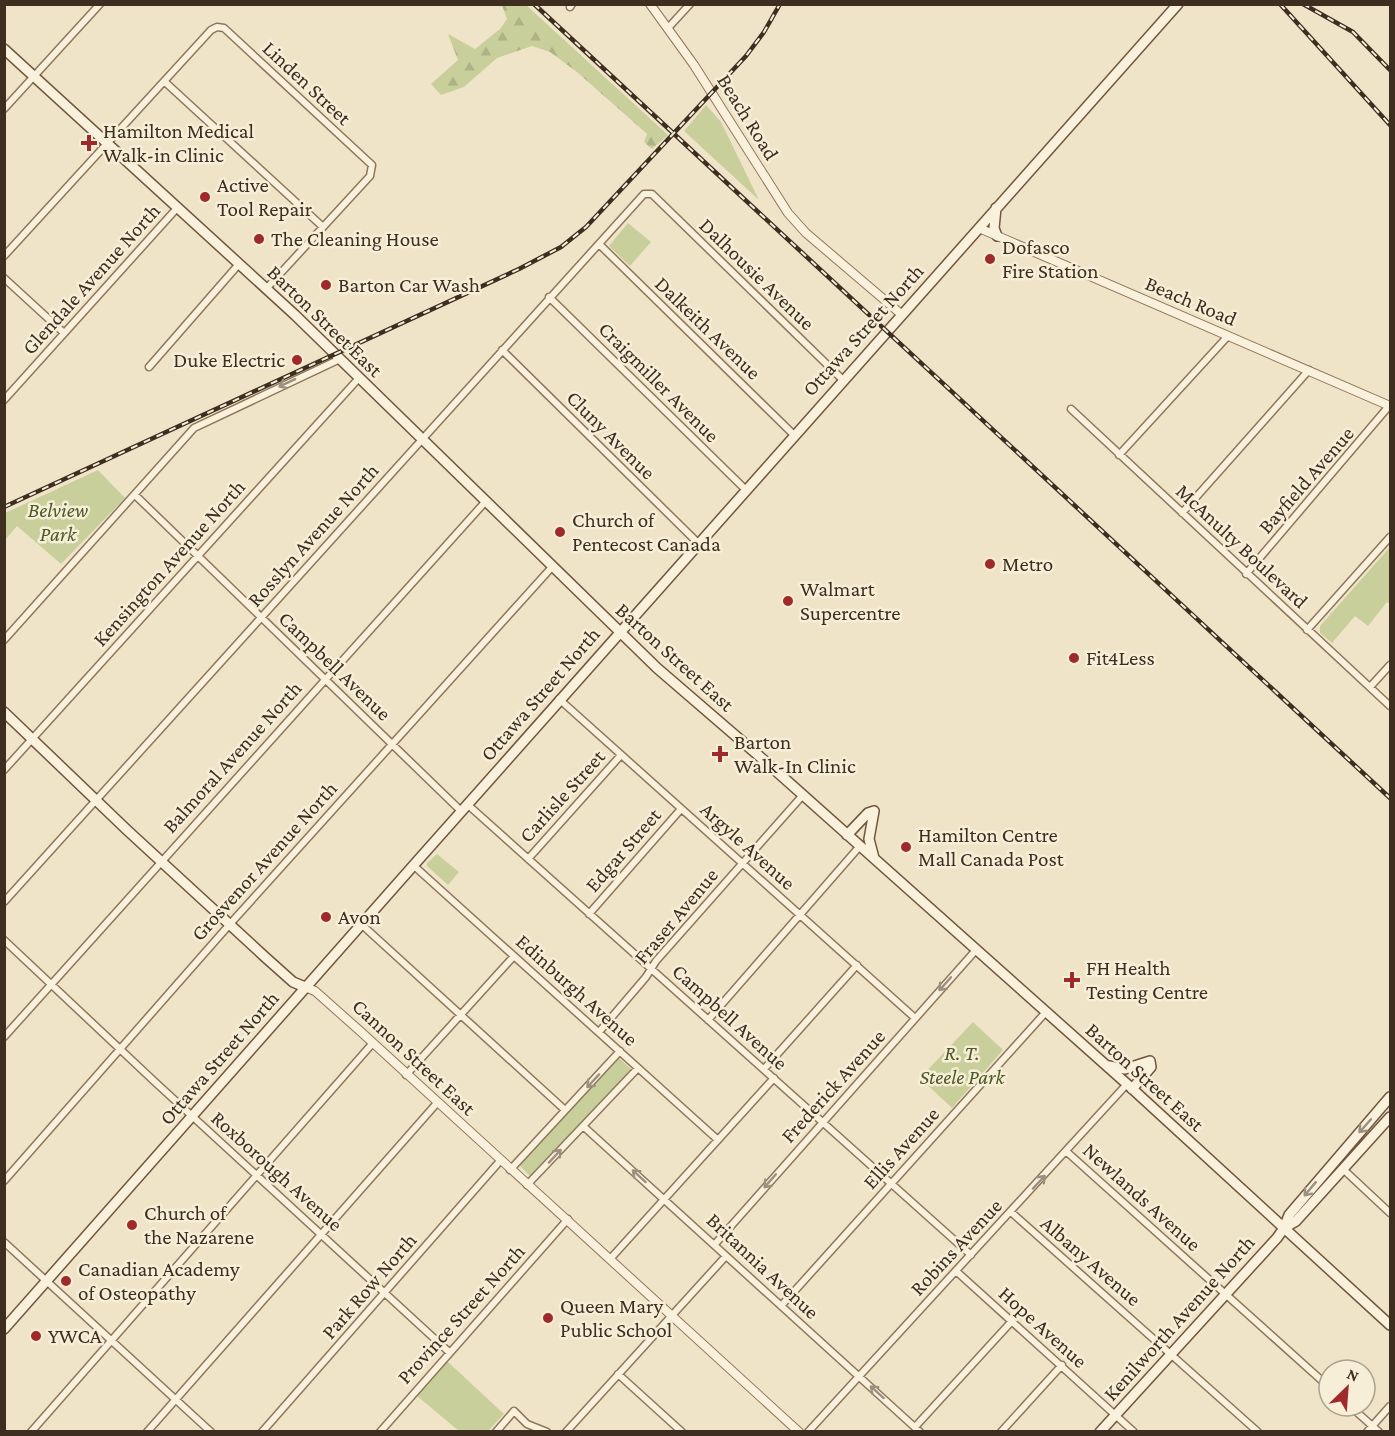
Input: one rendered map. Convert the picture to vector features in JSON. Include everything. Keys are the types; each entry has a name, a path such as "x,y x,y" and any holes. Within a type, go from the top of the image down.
{"main road":[{"name":"Ottawa Street North","path":"4,1329 618,632 747,491 901,314 1178,4"},
{"name":"Barton Street East","path":"4,49 178,207 340,359 618,632 1104,1064 1390,1325"},
{"path":"996,208 997,236"},
{"name":"Cannon Street East","path":"4,712 293,982 305,987"},
{"path":"847,835 868,813 874,811 868,839 874,859"},
{"path":"1104,1064 1125,1069 1150,1061 1150,1067 1129,1087"},
{"name":"Kenilworth Avenue North","path":"1284,1228 1289,1215 1390,1099"},
{"name":"Kenilworth Avenue North","path":"1100,1431 1284,1228 1296,1221 1390,1117"}],"street":[{"path":"4,109 100,4"},
{"name":"Beach Road","path":"650,4 788,213 806,233 901,314"},
{"path":"668,28 690,4"},
{"name":"Linden Street","path":"165,82 211,30 224,28 372,165 370,176 323,227"},
{"path":"4,256 165,82 323,227 266,289"},
{"name":"Rosslyn Avenue North","path":"4,902 549,297 644,194 648,193"},
{"name":"Dalhousie Avenue","path":"648,193 843,380"},
{"name":"Glendale Avenue North","path":"4,400 178,207"},
{"name":"Beach Road","path":"979,228 1390,406"},
{"name":"Dalkeith Avenue","path":"598,244 794,435"},
{"path":"148,367 239,264"},
{"path":"4,278 64,333"},
{"name":"Craigmiller Avenue","path":"549,297 747,491"},
{"path":"1119,455 1228,336"},
{"name":"Cluny Avenue","path":"502,350 698,543"},
{"path":"4,640 194,428 340,359"},
{"path":"1182,513 1309,370"},
{"name":"Kensington Avenue North","path":"4,770 359,378"},
{"name":"Bayfield Avenue","path":"1246,574 1390,406"},
{"name":"McAnulty Boulevard","path":"1071,409 1390,706"},
{"name":"Campbell Avenue","path":"135,495 392,744 464,808 528,859 971,1255"},
{"name":"Balmoral Avenue North","path":"4,1036 486,501"},
{"path":"1308,630 1390,537"},
{"name":"Grosvenor Avenue North","path":"4,1181 230,924 552,567"},
{"path":"1370,687 1390,665"},
{"name":"Argyle Avenue","path":"559,699 915,1018"},
{"name":"Carlisle Street","path":"528,859 621,755"},
{"name":"Fraser Avenue","path":"599,1032 803,795"},
{"name":"Edgar Street","path":"590,914 681,809"},
{"path":"708,1020 860,846"},
{"name":"Edinburgh Avenue","path":"413,865 718,1140"},
{"path":"361,924 565,1110"},
{"name":"Roxborough Avenue","path":"4,940 119,1049 449,1352"},
{"name":"Frederick Avenue","path":"715,1244 976,950"},
{"path":"406,1075 514,956"},
{"path":"764,1070 857,965"},
{"name":"Cannon Street East","path":"305,987 315,991 799,1431"},
{"name":"Ellis Avenue","path":"781,1306 1046,1012"},
{"path":"31,1431 372,1044"},
{"path":"510,1170 620,1052"},
{"path":"527,1185 638,1068"},
{"path":"611,1258 774,1078"},
{"name":"Robins Avenue","path":"808,1431 1129,1087"},
{"path":"147,1431 437,1103"},
{"name":"Britannia Avenue","path":"583,1126 917,1429"},
{"name":"Newlands Avenue","path":"1067,1152 1317,1376"},
{"name":"Park Row North","path":"262,1431 500,1161"},
{"path":"1344,1170 1390,1213"},
{"name":"Albany Avenue","path":"1011,1212 1258,1431"},
{"name":"Province Street North","path":"380,1431 568,1219"},
{"path":"4,1242 211,1431"},
{"path":"566,1431 726,1256"},
{"name":"Hope Avenue","path":"956,1271 1134,1431"},
{"path":"917,1429 1012,1321"},
{"path":"1000,1431 1062,1365"},
{"path":"618,1374 682,1431"},
{"path":"1367,1431 1390,1406"},
{"path":"496,1431 514,1411 527,1424 548,1431"},
{"path":"1364,1418 1379,1431"}],"green space":[{"path":"502,5 526,5 668,135 652,149 644,142 647,134 577,72 550,52 532,46 497,58 464,87 441,95 431,84 458,60 448,34 475,49 500,29 507,19"},
{"path":"706,105 721,122 759,200 684,131"},
{"path":"628,223 651,242 630,266 609,246"},
{"name":"Belview Park","path":"98,470 125,498 61,564 17,526 5,540 5,513"},
{"path":"1390,547 1390,604 1387,602 1368,626 1355,616 1332,643 1320,633 1320,626"},
{"path":"437,854 459,872 448,885 427,866 427,863"},
{"name":"R. T. Steele Park","path":"973,1022 1003,1050 952,1108 920,1078"},
{"path":"619,1058 631,1069 530,1176 519,1165"},
{"path":"447,1361 504,1414 488,1431 459,1431 417,1396"}],"railway":[{"path":"534,4 1390,798"},
{"path":"4,507 519,269 561,247 586,227 746,56 764,32 780,4"},
{"path":"1280,4 1390,125"},
{"path":"1303,4 1353,32 1390,70"}],"place":[{"name":"Hamilton Medical Walk-in Clinic","path":"89,143"},
{"name":"Active Tool Repair","path":"205,197"},
{"name":"The Cleaning House","path":"259,239"},
{"name":"Dofasco Fire Station","path":"990,259"},
{"name":"Barton Car Wash","path":"326,285"},
{"name":"Duke Electric","path":"297,360"},
{"name":"Church of Pentecost Canada","path":"560,532"},
{"name":"Metro","path":"990,564"},
{"name":"Walmart Supercentre","path":"788,601"},
{"name":"Fit4Less","path":"1074,658"},
{"name":"Barton Walk-In Clinic","path":"720,754"},
{"name":"Hamilton Centre Mall Canada Post","path":"906,847"},
{"name":"Avon","path":"326,917"},
{"name":"FH Health Testing Centre","path":"1072,980"},
{"name":"Church of the Nazarene","path":"132,1225"},
{"name":"Canadian Academy of Osteopathy","path":"66,1281"},
{"name":"Queen Mary Public School","path":"548,1318"},
{"name":"YWCA","path":"36,1336"}]}
